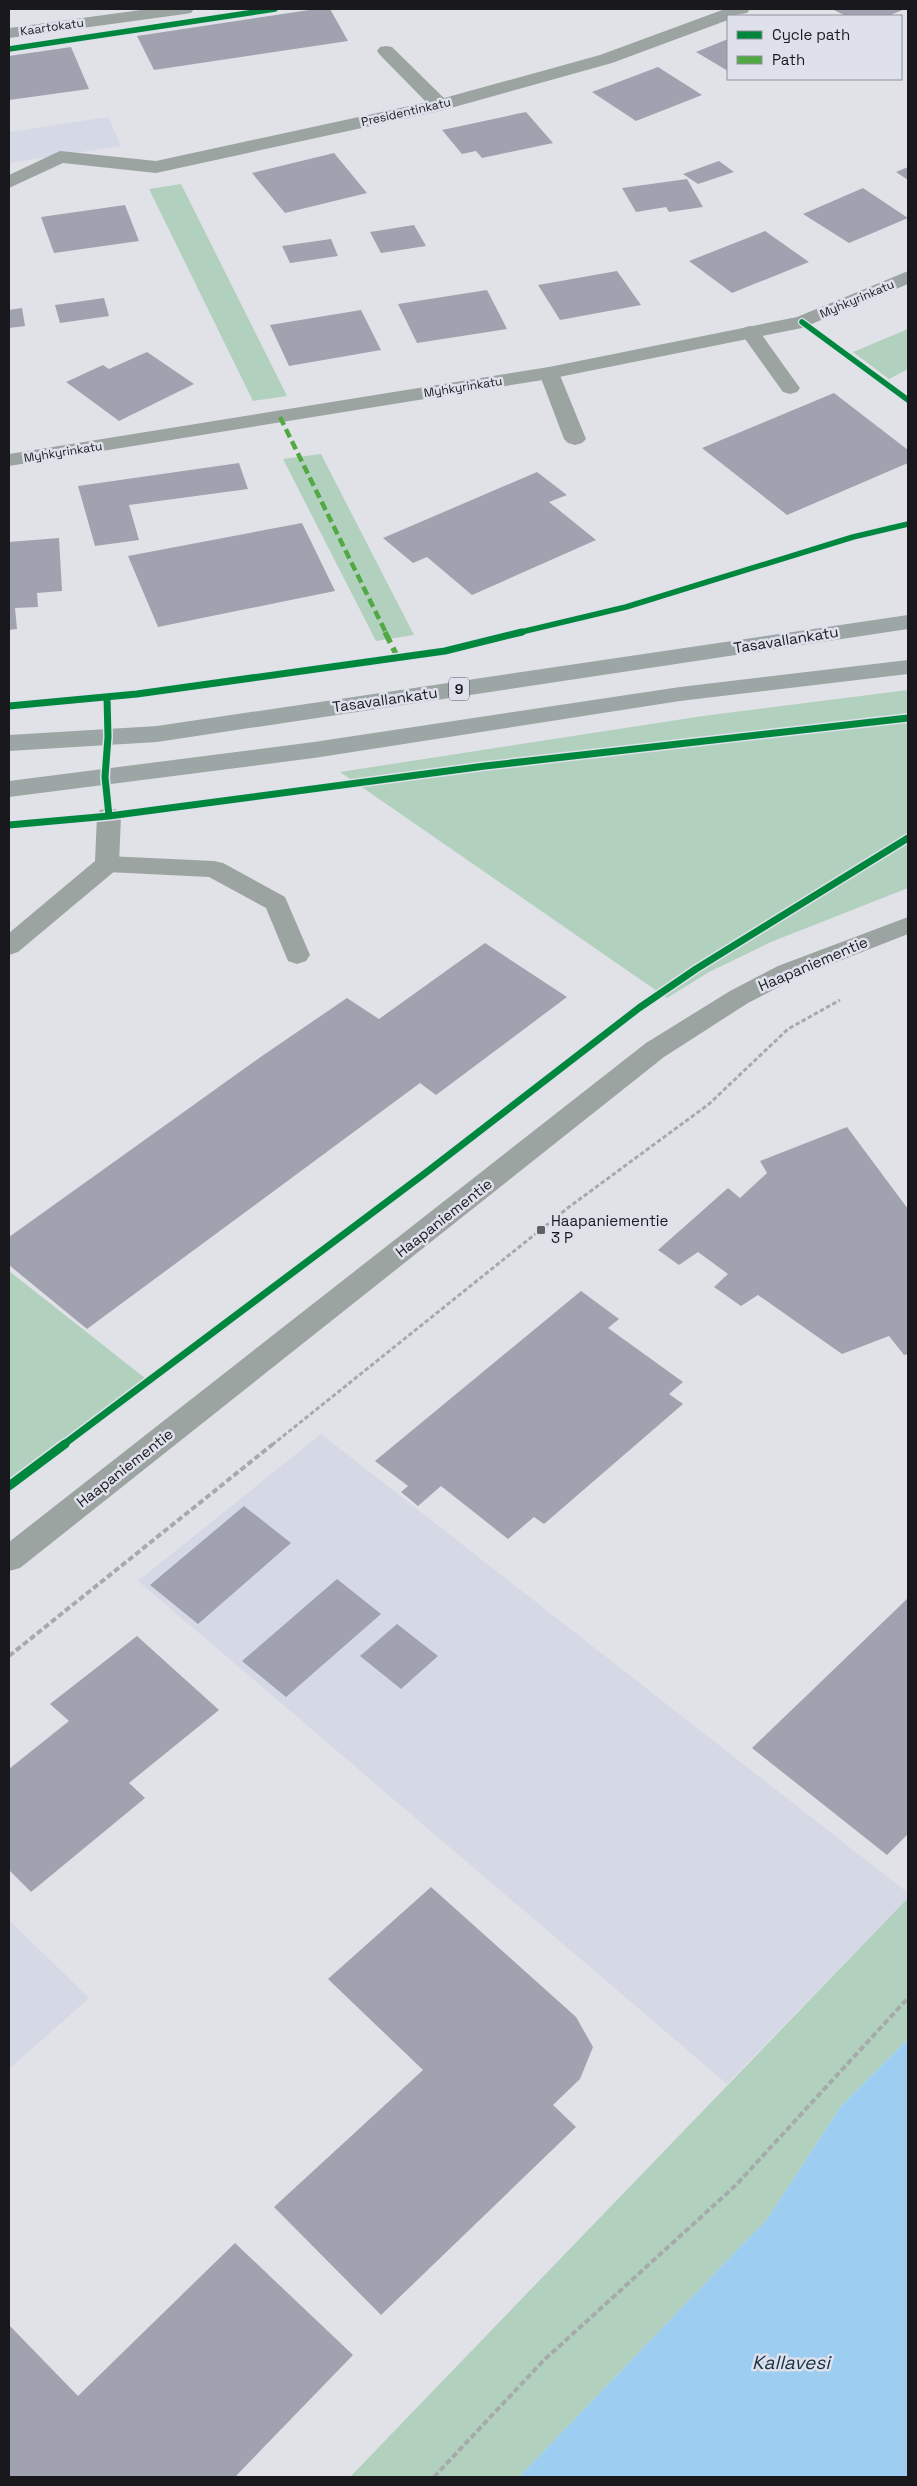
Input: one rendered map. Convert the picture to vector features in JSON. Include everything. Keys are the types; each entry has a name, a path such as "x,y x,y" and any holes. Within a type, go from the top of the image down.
{"main road":[{"name":"Tasavallankatu","path":"9,743 157,734 908,622"},
{"path":"9,789 314,750 680,694 908,667"}],"street":[{"name":"Kaartokatu","path":"9,33 185,9"},
{"name":"Presidentinkatu","path":"9,182 60,157 156,166 440,105 606,59 741,9"},
{"path":"386,51 440,105"},
{"name":"Myhkyrinkatu","path":"9,460 549,373 802,322 908,277"},
{"path":"750,332 790,388"},
{"path":"549,373 575,440"},
{"path":"107,864 109,816"},
{"path":"9,946 107,864 214,869 276,902 297,956"},
{"name":"Haapaniementie","path":"9,1559 655,1050 739,997 787,972 908,925"}],"path":[{"path":"9,1656 569,1207 709,1104 788,1029 848,996"},
{"path":"434,2477 543,2361 735,2186 908,1998"}],"shaded area":[{"path":"108,117 121,146 9,163 9,132"},
{"path":"321,1434 908,1893 908,1898 727,2084 138,1581"},
{"path":"9,1920 89,1998 9,2069"}],"green space":[{"path":"181,184 287,396 253,401 149,189"},
{"path":"908,329 908,369 889,379 853,352"},
{"path":"321,454 414,635 376,641 283,459"},
{"path":"908,690 908,888 771,942 709,972 667,998 340,772 703,716"},
{"path":"9,1271 150,1382 17,1484 9,1476"},
{"path":"908,1898 908,2039 841,2106 768,2218 519,2477 350,2477"}],"water":[{"name":"Kallavesi","path":"908,2039 908,2477 519,2477 768,2218 841,2106"}],"building":[{"path":"316,9 330,9 348,41 154,70 137,36"},
{"path":"832,9 905,9 890,15 844,15"},
{"path":"727,39 727,70 696,52"},
{"path":"71,47 89,89 9,100 9,56"},
{"path":"658,67 702,95 636,121 592,92"},
{"path":"526,112 553,143 482,158 476,151 462,154 442,130"},
{"path":"334,153 367,193 285,213 252,173"},
{"path":"719,161 734,172 698,184 683,174"},
{"path":"908,167 908,180 896,172"},
{"path":"687,179 703,207 669,212 666,207 636,212 622,188"},
{"path":"863,188 908,218 849,243 803,214"},
{"path":"125,205 139,241 54,253 41,217"},
{"path":"414,225 426,246 381,253 370,232"},
{"path":"765,231 809,262 732,293 689,261"},
{"path":"331,239 338,256 290,263 282,246"},
{"path":"617,271 641,305 560,320 538,285"},
{"path":"487,290 507,329 417,343 398,304"},
{"path":"104,298 109,316 60,323 55,305"},
{"path":"22,308 25,326 9,328 9,310"},
{"path":"361,310 381,350 289,366 270,325"},
{"path":"147,352 194,384 119,421 66,382 103,365 109,369"},
{"path":"834,393 908,450 908,463 787,515 702,448"},
{"path":"239,463 248,489 129,505 139,540 95,546 78,486"},
{"path":"537,472 567,495 549,502 596,540 472,595 427,557 413,563 383,538"},
{"path":"302,523 335,591 158,627 128,556"},
{"path":"59,538 62,591 37,593 38,607 15,608 17,629 9,630 9,542"},
{"path":"485,943 567,997 436,1095 420,1083 87,1329 9,1265 9,1237 262,1056 347,998 379,1019"},
{"path":"847,1127 908,1209 908,1354 904,1355 889,1336 842,1354 758,1295 741,1306 714,1287 728,1274 698,1252 679,1265 658,1250 728,1188 740,1198 767,1173 760,1161"},
{"path":"581,1291 619,1319 608,1328 683,1382 669,1394 683,1404 544,1524 534,1517 508,1539 441,1486 418,1506 401,1492 408,1486 375,1461"},
{"path":"244,1506 291,1543 198,1624 150,1585"},
{"path":"337,1579 381,1614 286,1697 242,1661"},
{"path":"908,1598 908,1834 887,1855 752,1748"},
{"path":"397,1624 438,1656 401,1689 360,1656"},
{"path":"137,1636 219,1710 129,1783 145,1798 31,1892 9,1870 9,1769 69,1721 50,1704"},
{"path":"431,1887 576,2017 593,2047 580,2079 553,2105 576,2127 381,2315 274,2207 423,2070 328,1979"},
{"path":"235,2243 353,2355 235,2477 9,2477 9,2325 78,2396"}],"marked path":[{"path":"280,417 398,658"}],"cycle path":[{"path":"9,49 275,9"},
{"path":"802,322 908,400"},
{"path":"9,706 137,694 445,651 626,607 853,537 908,524"},
{"path":"107,697 108,737 105,777 109,816"},
{"path":"9,825 109,816 485,766 908,718"},
{"path":"9,1486 428,1171 639,1008 696,969 908,838"}],"place":[{"name":"Haapaniementie 3 P","path":"541,1230"}]}
